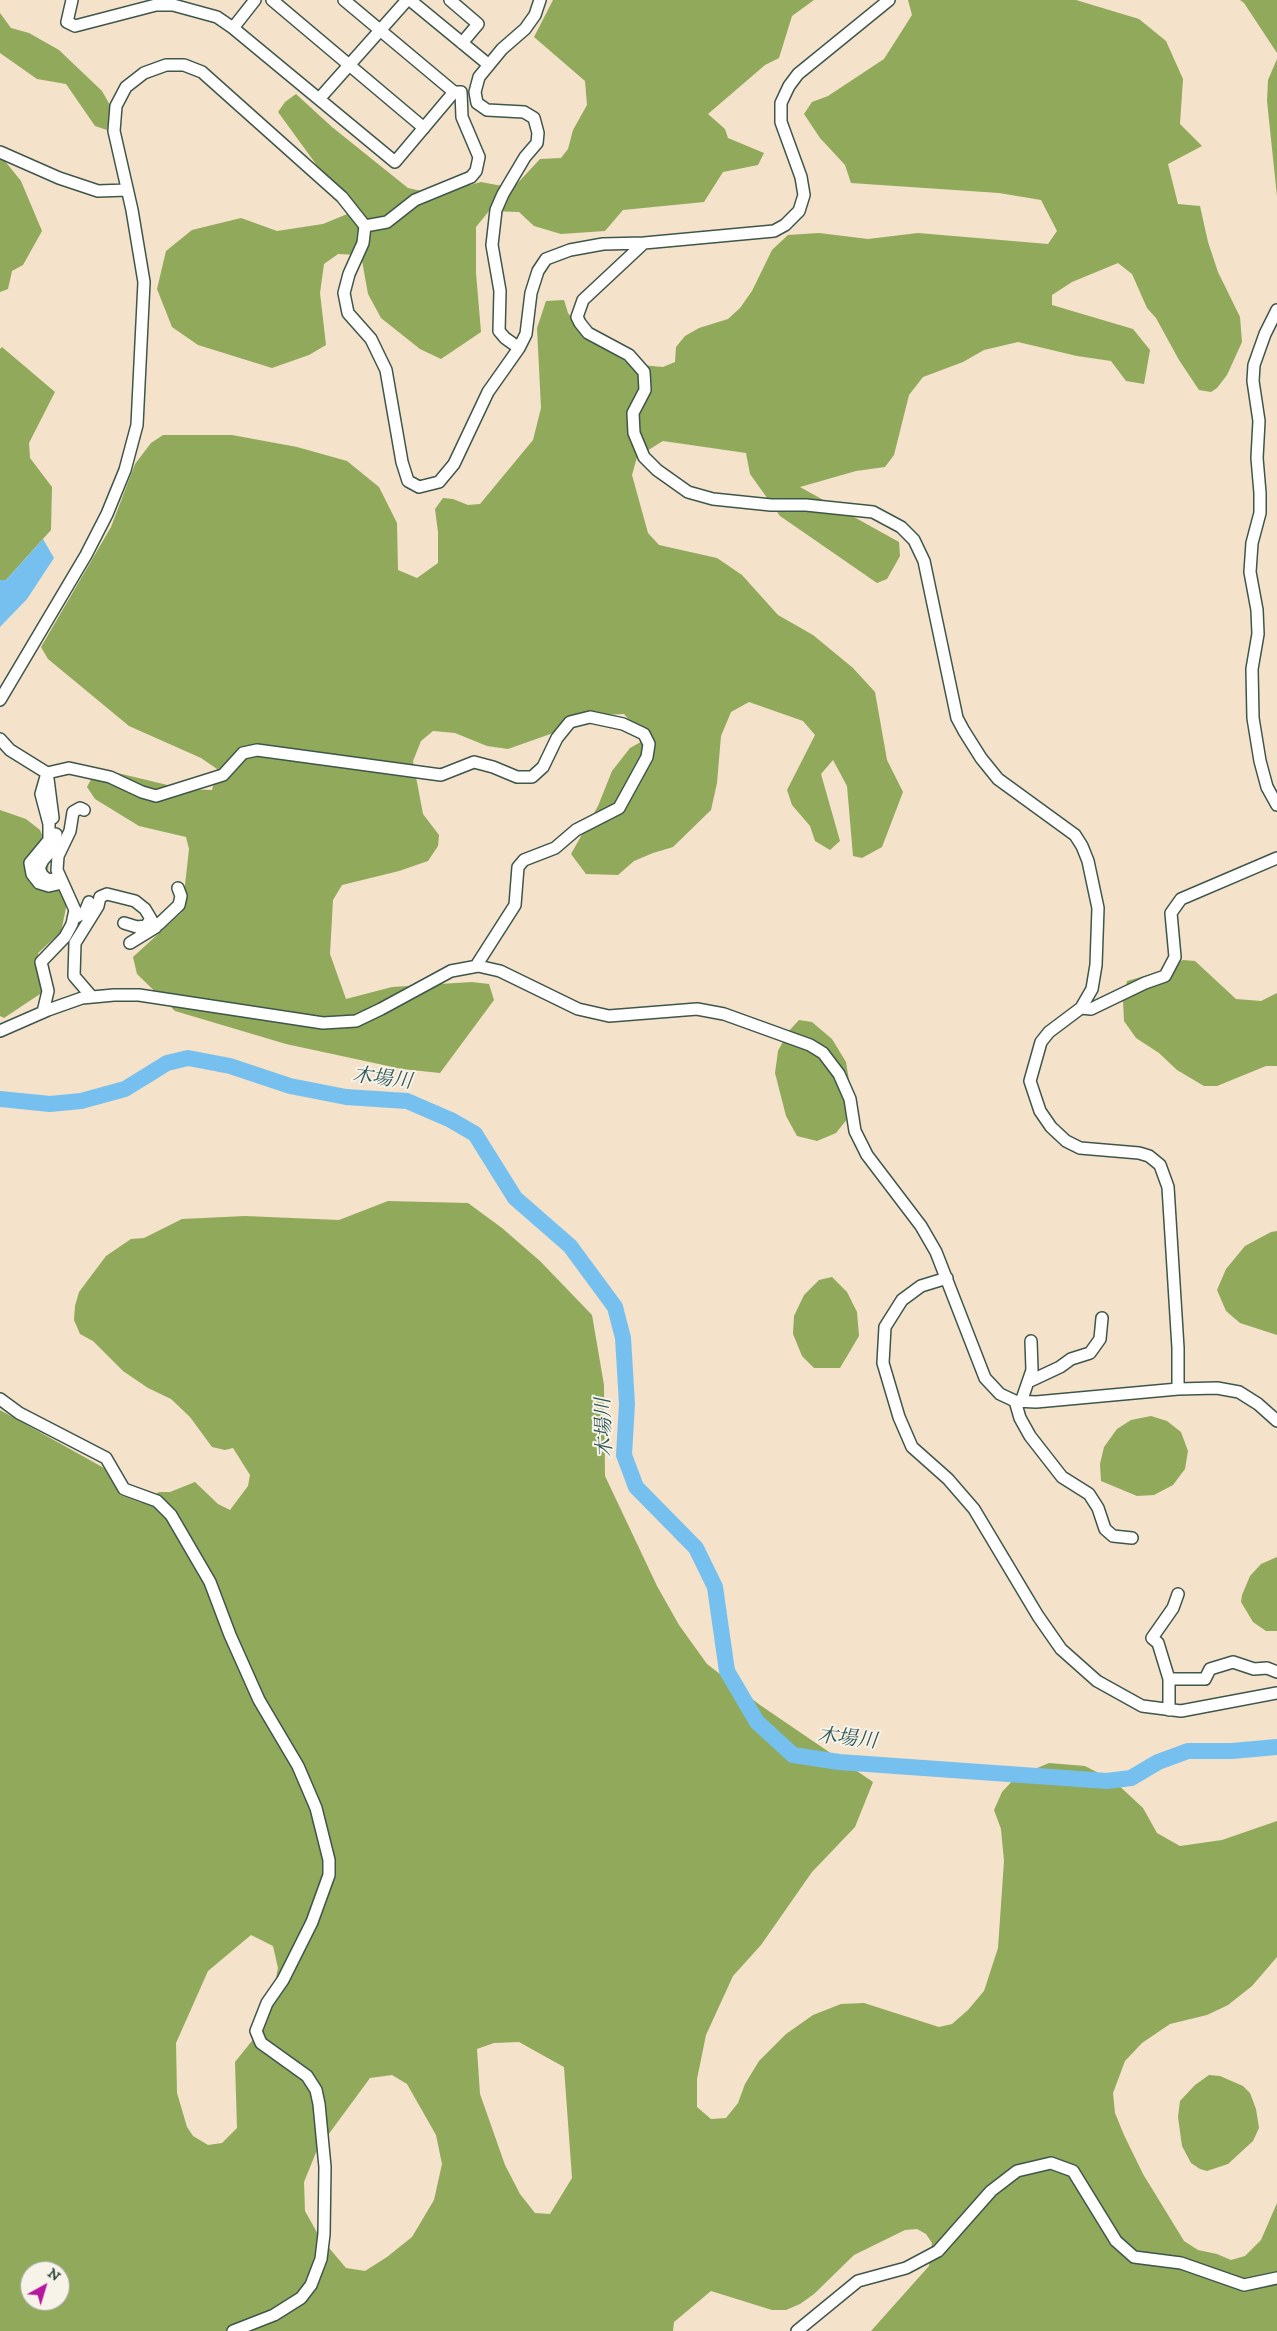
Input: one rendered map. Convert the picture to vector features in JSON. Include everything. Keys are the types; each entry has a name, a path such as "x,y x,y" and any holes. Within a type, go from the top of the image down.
{"street":[{"path":"72,0 67,22 76,26 156,5 173,5 217,17 233,28 395,162 458,92"},
{"path":"120,13 124,0"},
{"path":"233,28 255,0"},
{"path":"272,0 424,128"},
{"path":"344,0 458,92 475,92"},
{"path":"319,99 408,0 489,65"},
{"path":"450,0 478,24 462,44"},
{"path":"519,348 499,331 500,291 492,245 496,210 503,194 525,157 537,144 538,133 534,118 524,112 487,110 478,103 475,92 479,77 502,49 525,29 535,16 540,0"},
{"path":"0,700 86,555 107,514 125,470 137,425 144,282 114,131 116,106 126,87 144,73 166,65 184,65 202,72 342,197 366,226 363,243 349,274 344,293 348,313 371,339 386,370 402,462 408,481 419,487 439,482 454,464 488,392 519,348 526,334 530,293 538,271 546,259 570,250 603,244 644,243 774,231 785,225 799,211 804,195 801,177 781,122 781,102 798,74 889,0"},
{"path":"366,226 386,222 415,200 471,177 476,170 479,156 462,117 458,92"},
{"path":"0,152 59,178 98,191 127,190"},
{"path":"644,243 583,300 577,317 588,333 629,354 644,372 645,390 633,413 634,432 644,457 656,470 688,492 713,499 873,512 901,527 914,540 924,561 957,718 981,758 998,779 1075,835 1088,861 1098,908 1096,965 1092,989 1081,1008 1049,1032 1041,1042 1030,1080 1040,1111 1051,1127 1066,1141 1080,1148 1138,1153 1150,1156 1160,1165 1168,1186 1178,1389"},
{"path":"1277,310 1265,334 1254,365 1253,382 1259,421 1257,458 1260,499 1250,572 1257,610 1258,634 1252,669 1252,718 1265,779 1277,805"},
{"path":"0,739 10,750 47,773 69,768 102,776 156,796 224,776 243,753 257,750 441,775 474,762 493,767 517,777 532,777 543,767 557,738 570,722 590,717 623,724 644,734 649,744 647,757 619,808 576,830 555,848 524,860 518,867 515,905 476,966"},
{"path":"47,773 41,794 49,824 49,840 30,863 32,874 38,883 49,886 61,881"},
{"path":"43,1012 48,991 41,962 65,937 73,921 75,910 56,870 58,856 70,831 73,812 80,808 84,810"},
{"path":"1081,1008 1091,1009 1145,983 1165,976 1175,956 1171,913 1181,899 1217,885 1228,878 1277,861"},
{"path":"124,923 137,927 154,923 179,905 181,896 178,888"},
{"path":"92,997 74,976 75,943 98,906 100,897 106,894 135,901 145,909 154,923"},
{"path":"73,921 84,912 89,902"},
{"path":"73,921 84,929"},
{"path":"130,943 136,937 151,932 154,923"},
{"path":"0,1030 82,998 139,995 323,1023 356,1021 451,971 476,966 500,971 578,1010 608,1016 697,1009 724,1014 810,1045 824,1053 839,1074 850,1099 855,1131 867,1155 921,1226 936,1252 985,1378 1000,1394 1018,1401 1036,1402 1178,1389 1218,1388 1239,1392 1258,1404 1277,1420"},
{"path":"947,1278 921,1286 902,1300 885,1327 883,1363 899,1417 912,1447 948,1479 974,1509 1038,1616 1061,1649 1097,1681 1142,1706 1181,1711 1277,1693"},
{"path":"1028,1382 1060,1368 1071,1359 1090,1352 1100,1339 1102,1318"},
{"path":"1031,1341 1032,1370 1018,1401 1020,1418 1030,1436 1062,1477 1089,1494 1098,1508 1105,1529 1113,1536 1132,1538"},
{"path":"0,1400 19,1413 106,1458 124,1489 157,1501 170,1514 210,1582 230,1636 259,1700 298,1766 316,1808 329,1860 329,1875 312,1922 284,1980 267,2003 256,2031 261,2043 307,2076 316,2090 325,2167 324,2234 321,2259 311,2285 301,2298 274,2315 233,2331"},
{"path":"1169,1710 1169,1679 1158,1643 1152,1638 1173,1608 1178,1594"},
{"path":"1169,1679 1205,1679 1210,1669 1233,1662 1254,1669 1267,1668 1277,1672"},
{"path":"797,2331 858,2281 906,2268 938,2251 991,2191 1017,2171 1051,2163 1073,2171 1116,2241 1134,2257 1181,2264 1244,2285 1277,2278"}],"green space":[{"path":"553,0 814,0 792,16 779,58 765,65 708,114 725,129 728,138 764,153 758,165 723,172 704,202 623,210 605,231 561,234 534,226 519,212 489,211 476,227 476,273 481,332 441,359 420,349 381,318 368,294 361,255 338,254 324,264 320,293 326,345 309,355 272,368 198,345 172,327 157,289 166,251 192,230 241,218 277,231 323,224 357,210 321,171 278,112 285,102 296,94 332,127 408,188 440,193 481,182 513,188 540,159 561,158 568,149 573,130 587,105 585,81 534,37"},
{"path":"908,0 1076,0 1139,19 1166,41 1183,79 1180,124 1202,146 1168,164 1178,204 1200,206 1208,242 1218,272 1240,317 1242,342 1227,375 1217,388 1211,392 1199,390 1179,360 1156,318 1147,308 1132,274 1118,263 1072,282 1052,295 1052,305 1133,329 1150,350 1144,384 1126,381 1111,361 1077,356 1018,342 984,350 963,362 923,377 909,395 894,455 885,467 856,471 800,487 899,542 900,556 887,579 877,583 780,516 750,474 746,453 663,441 637,457 632,475 648,533 659,545 717,558 742,575 778,615 813,635 853,668 875,692 887,760 903,792 882,847 862,858 853,856 847,786 833,760 821,774 840,841 830,850 815,841 810,826 792,805 787,790 815,735 803,721 749,702 731,712 721,736 717,783 711,810 673,847 634,861 618,875 586,874 571,854 598,806 612,771 630,748 646,739 624,714 604,715 508,749 487,746 455,733 433,731 421,741 413,761 423,814 439,835 438,846 428,861 399,871 342,885 333,900 330,954 346,999 392,987 472,982 489,984 494,1000 440,1073 402,1069 286,1044 175,1011 137,974 133,957 182,912 189,849 186,837 139,826 95,799 87,787 97,768 184,789 212,790 217,769 201,758 129,726 48,659 41,647 111,527 135,464 151,443 163,435 232,435 297,447 347,461 379,487 397,523 398,570 417,578 438,563 438,532 435,509 443,498 453,499 468,505 480,504 533,440 541,408 537,328 546,301 564,300 568,313 589,339 630,364 663,367 675,362 676,347 685,336 699,328 728,319 740,308 752,291 772,250 788,235 819,233 868,239 918,233 1048,244 1057,231 1041,200 999,193 851,183 845,165 820,138 804,114 812,102 828,96 884,59 912,15"},
{"path":"1240,0 1277,0 1277,53 1244,3"},
{"path":"0,13 11,28 29,33 59,50 102,91 111,107 107,130 95,126 66,84 37,79 0,53"},
{"path":"1277,59 1277,196 1267,101 1268,80"},
{"path":"0,155 21,181 42,231 23,265 12,271 8,289 0,292"},
{"path":"2,347 55,392 29,443 30,458 52,487 51,530 6,580 0,580 0,349"},
{"path":"0,810 26,819 40,830 49,852 48,875 67,903 61,932 38,953 43,992 4,1018 0,1016"},
{"path":"1183,960 1195,961 1236,999 1261,1001 1277,993 1277,1066 1266,1066 1217,1086 1204,1086 1177,1070 1159,1053 1136,1038 1124,1021 1123,1000 1127,981 1158,972"},
{"path":"799,1020 812,1022 832,1039 846,1062 851,1093 848,1118 836,1133 817,1141 797,1136 786,1116 775,1073 778,1051 788,1032"},
{"path":"388,1201 468,1203 502,1228 540,1261 592,1315 604,1385 605,1476 657,1586 679,1625 707,1664 760,1705 873,1782 855,1827 812,1872 761,1945 733,1976 706,2035 697,2079 697,2107 711,2119 726,2118 738,2103 745,2084 759,2061 786,2034 813,2015 841,2004 864,2003 939,2027 952,2024 968,2010 984,1991 998,1948 1004,1861 1001,1829 994,1810 1002,1792 1016,1777 1049,1763 1085,1766 1114,1781 1143,1808 1157,1833 1180,1846 1222,1840 1277,1821 1277,1957 1252,1986 1228,2005 1207,2015 1170,2024 1142,2043 1125,2061 1113,2093 1115,2113 1124,2135 1143,2174 1184,2241 1198,2250 1217,2254 1231,2260 1245,2256 1261,2240 1277,2203 1277,2331 871,2331 929,2266 932,2243 926,2234 917,2229 905,2230 854,2255 814,2294 800,2304 786,2310 772,2310 711,2291 674,2322 673,2331 0,2331 0,1410 104,1468 120,1495 142,1503 159,1492 170,1492 195,1482 218,1504 230,1510 248,1486 250,1475 233,1448 225,1450 212,1447 190,1417 171,1399 148,1388 123,1371 93,1341 80,1334 74,1320 79,1292 106,1256 131,1239 144,1238 182,1219 245,1216 339,1220","holes":["251,1935 273,1946 278,1968 267,2022 235,2062 237,2128 222,2143 208,2145 193,2136 187,2127 177,2093 176,2043 208,1971","519,2042 564,2067 572,2178 550,2214 535,2213 520,2194 505,2165 480,2094 477,2049 494,2043","392,2075 407,2084 436,2135 442,2164 434,2200 412,2237 387,2257 365,2271 346,2268 319,2236 305,2211 304,2182 317,2150 370,2078"]},
{"path":"1277,1231 1277,1335 1240,1323 1226,1311 1217,1290 1226,1269 1245,1246 1271,1232"},
{"path":"832,1277 847,1292 857,1312 859,1336 840,1368 814,1368 802,1356 793,1334 794,1316 804,1295 819,1280"},
{"path":"1151,1416 1167,1421 1181,1432 1188,1451 1185,1469 1173,1485 1154,1495 1137,1496 1101,1481 1100,1464 1104,1447 1117,1429 1131,1420"},
{"path":"1277,1557 1277,1631 1266,1631 1253,1622 1241,1602 1242,1595 1250,1576 1261,1564"},
{"path":"1209,2075 1220,2076 1243,2086 1250,2093 1256,2109 1259,2128 1253,2141 1228,2164 1207,2171 1191,2163 1182,2146 1178,2117 1180,2101 1195,2085"}],"water":[{"path":"43,539 54,558 27,599 0,627 0,580 6,580"}],"waterway":[{"name":"木場川","path":"0,1099 50,1104 81,1101 125,1089 167,1063 188,1058 230,1066 290,1086 346,1097 407,1101 451,1120 475,1134 515,1198 570,1246 615,1307 623,1338 627,1404 624,1455 636,1487 696,1548 715,1587 727,1671 757,1722 793,1755 839,1762 1107,1781 1131,1778 1158,1762 1188,1751 1232,1751 1277,1747"}]}
